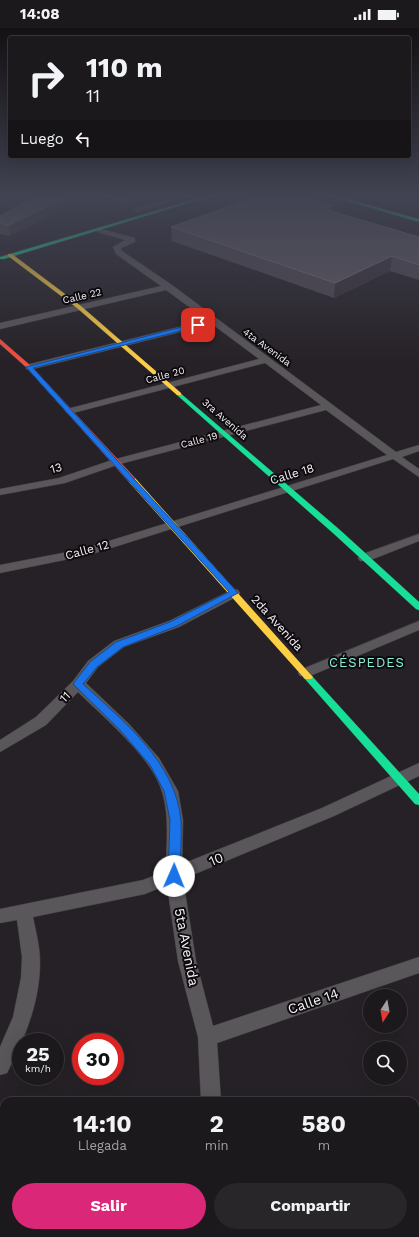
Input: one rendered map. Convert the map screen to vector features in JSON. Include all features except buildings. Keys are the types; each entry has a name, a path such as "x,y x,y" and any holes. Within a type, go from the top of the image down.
{"street":[{"path":"0,258 26,251"},
{"name":"4ta Avenida","path":"119,251 169,287 419,474"},
{"name":"3ra Avenida","path":"10,256 79,307 288,489 419,607"},
{"name":"Calle 22","path":"0,326 169,287"},
{"path":"29,367 120,343 213,321"},
{"name":"2da Avenida","path":"0,340 29,367 70,411 419,800"},
{"name":"Calle 20","path":"70,411 267,360"},
{"name":"Calle 19","path":"116,462 329,406"},
{"name":"Calle 18","path":"172,524 419,448"},
{"name":"13","path":"0,492 61,481 116,462"},
{"name":"Calle 12","path":"0,570 85,552 172,524"},
{"path":"364,558 419,537"},
{"name":"11","path":"0,748 41,721 78,684 93,664 119,644 174,624 234,593"},
{"path":"305,673 419,625"},
{"name":"5ta Avenida","path":"78,684 124,728 154,762 170,791 175,820 174,876 187,961 207,1036 211,1097"},
{"name":"10","path":"0,916 145,887 328,812 419,769"},
{"path":"0,1066 16,1038 28,1003 31,962 24,911"},
{"name":"Calle 14","path":"207,1036 419,965"}],"traffic: fast":[{"path":"2,258 24,251"},
{"path":"179,394 337,532 419,607"},
{"path":"308,677 419,801"}],"traffic: slow":[{"path":"10,255 79,307 179,394"},
{"path":"132,480 308,677"}],"traffic: jam":[{"path":"0,341 29,367 132,480"}],"district":[{"name":"CÉSPEDES","path":"367,662"}],"route":[{"path":"174,876 175,820 170,791 154,762 124,728 78,684 93,664 119,644 174,624 234,593 126,472 29,367 120,343 198,325"}]}
